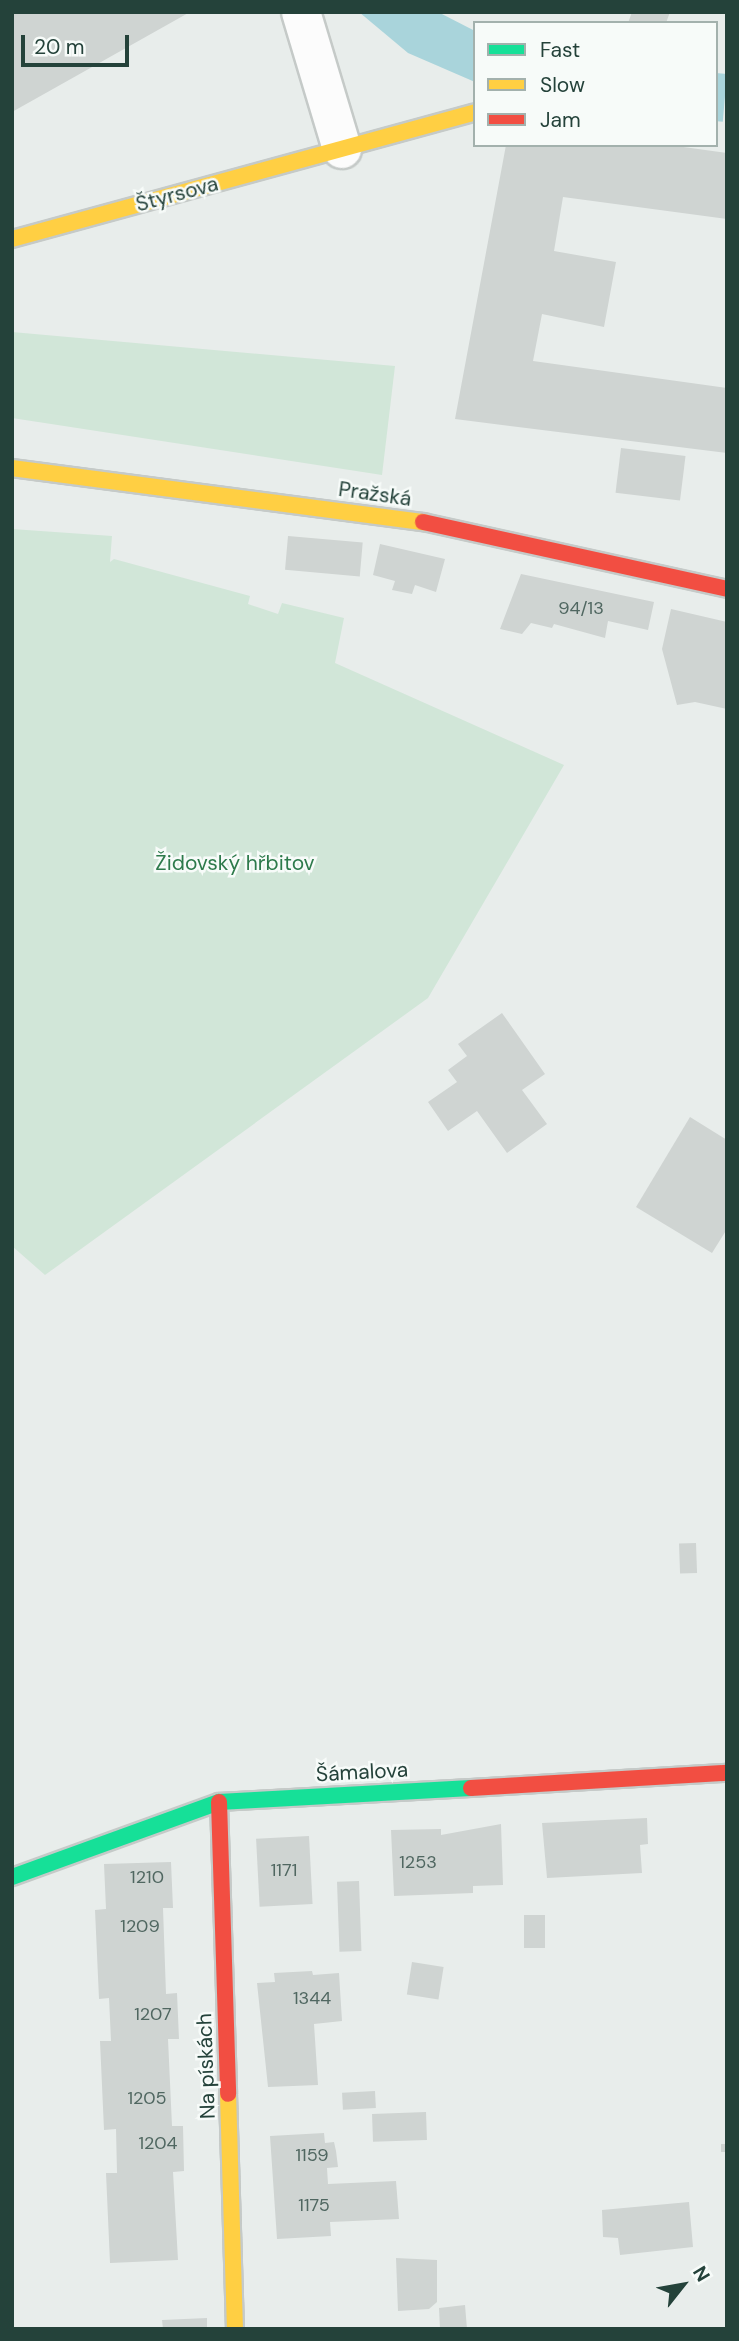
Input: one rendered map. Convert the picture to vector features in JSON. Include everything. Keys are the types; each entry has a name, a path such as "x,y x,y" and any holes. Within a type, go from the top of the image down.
{"street":[{"path":"301,12 342,149"},
{"name":"Štyrsova","path":"12,239 473,113"},
{"name":"Pražská","path":"12,468 434,523 727,589"},
{"name":"Šámalova","path":"12,1877 219,1802 727,1773"},
{"name":"Na pískách","path":"219,1802 235,2329"}],"green space":[{"path":"12,332 395,366 382,475 12,418"},
{"name":"Židovský hřbitov","path":"12,529 112,536 110,562 114,559 250,596 248,604 278,614 282,603 344,618 335,663 564,765 428,998 45,1275 12,1246"}],"water":[{"path":"359,12 438,12 473,30 473,81 408,53"},
{"path":"718,73 727,74 723,122 718,121"}],"building":[{"path":"12,12 190,12 12,112"},
{"path":"632,12 670,12 667,21 629,21"},
{"path":"506,147 684,147 727,153 727,219 563,197 554,251 616,262 604,327 542,314 533,361 727,388 727,453 455,419"},
{"path":"621,448 686,456 680,501 616,493"},
{"path":"288,536 363,543 360,576 285,570"},
{"path":"380,544 445,559 436,592 415,585 412,594 392,590 395,581 373,575"},
{"path":"521,574 654,602 648,630 608,621 605,638 554,624 552,628 531,623 522,634 500,629"},
{"path":"671,609 727,622 727,709 695,702 677,705 662,649"},
{"path":"502,1013 545,1074 522,1090 547,1124 507,1153 477,1111 448,1131 428,1102 457,1082 448,1070 467,1056 458,1044"},
{"path":"690,1117 727,1140 727,1229 712,1253 636,1207"},
{"path":"696,1543 697,1573 680,1574 679,1544"},
{"path":"647,1818 648,1844 640,1845 642,1873 547,1878 542,1823"},
{"path":"501,1824 503,1885 473,1886 473,1893 394,1896 391,1830 441,1829 441,1835"},
{"path":"309,1836 313,1904 260,1907 256,1839"},
{"path":"171,1862 173,1908 163,1908 166,1994 177,1993 179,2039 168,2039 172,2126 183,2126 184,2171 173,2172 178,2260 110,2263 106,2173 117,2173 116,2129 104,2130 100,2041 111,2041 109,1998 99,1999 95,1910 106,1909 104,1864"},
{"path":"359,1881 361,1951 339,1952 337,1882"},
{"path":"524,1915 545,1915 545,1948 524,1948"},
{"path":"412,1962 444,1967 438,2000 407,1995"},
{"path":"312,1971 313,1975 339,1973 342,2021 314,2024 318,2085 268,2087 257,1983 275,1982 274,1973"},
{"path":"375,2091 376,2108 343,2110 342,2093"},
{"path":"426,2112 427,2140 373,2142 372,2114"},
{"path":"324,2133 325,2143 334,2142 338,2167 327,2168 328,2184 396,2181 399,2219 330,2222 331,2236 277,2239 270,2136"},
{"path":"721,2144 727,2144 727,2152 721,2152"},
{"path":"689,2202 693,2247 620,2255 618,2238 603,2237 602,2210"},
{"path":"396,2258 437,2260 437,2302 429,2309 398,2311"},
{"path":"465,2305 467,2329 440,2329 439,2308"},
{"path":"207,2318 207,2329 163,2329 162,2320"}],"traffic: fast":[{"path":"12,1877 219,1802 471,1788"}],"traffic: slow":[{"path":"12,239 473,113"},
{"path":"12,468 423,522"},
{"path":"228,2094 235,2329"}],"traffic: jam":[{"path":"423,522 727,589"},
{"path":"471,1788 727,1773"},
{"path":"219,1802 228,2094"}]}
